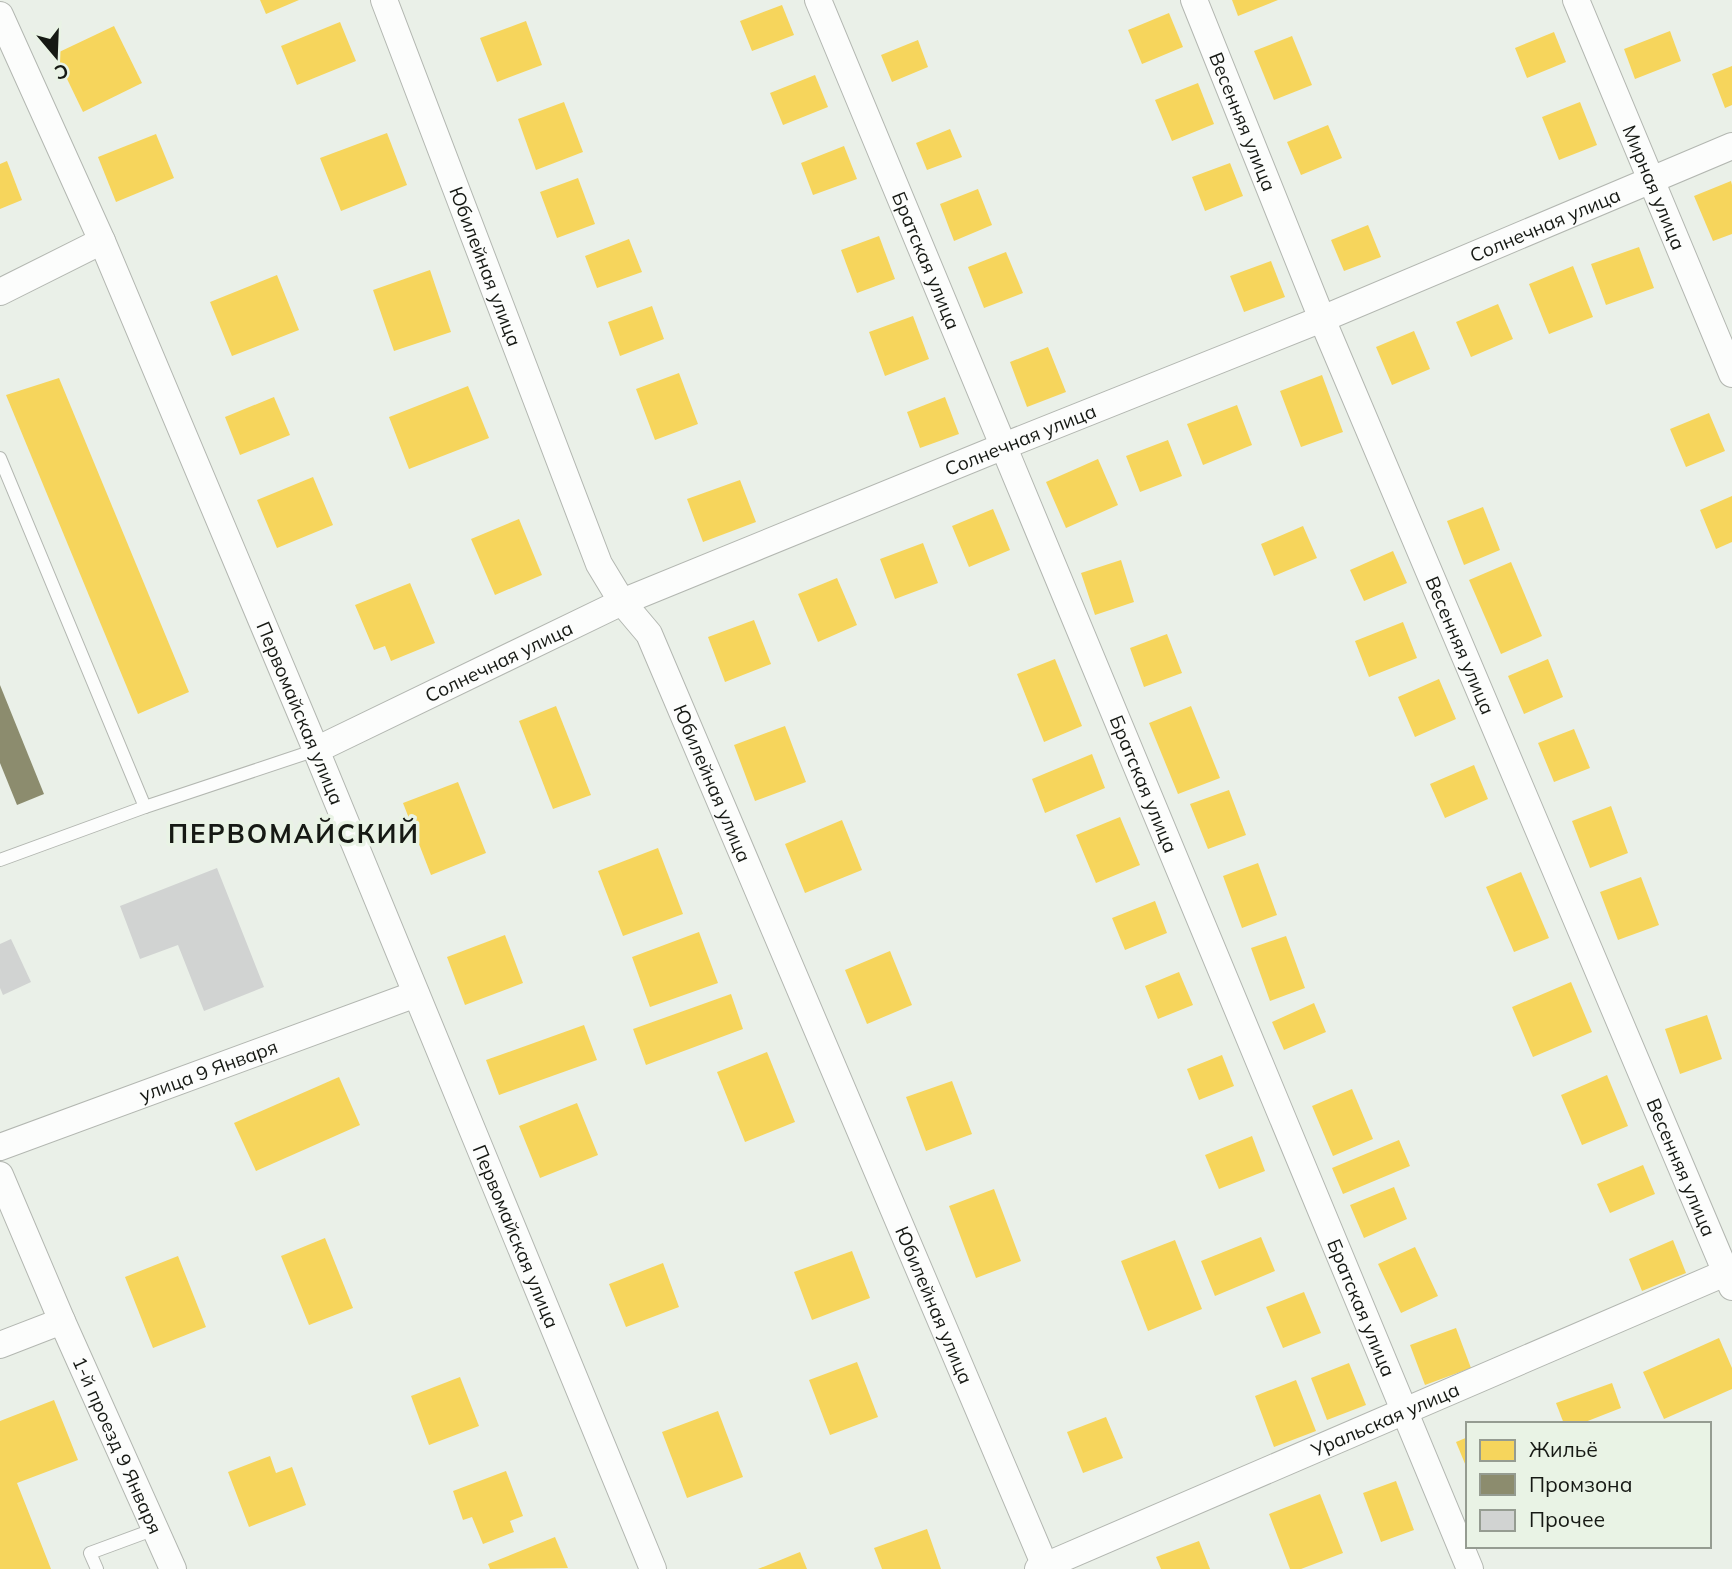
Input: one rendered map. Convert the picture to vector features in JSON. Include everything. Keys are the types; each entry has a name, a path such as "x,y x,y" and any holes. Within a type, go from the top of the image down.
{"street":[{"name":"Юбилейная улица","path":"384,0 599,564 622,602 649,634 1041,1568"},
{"name":"Братская улица","path":"818,0 1470,1569"},
{"name":"Весенняя улица","path":"1194,0 1322,319 1730,1277"},
{"name":"Мирная улица","path":"1576,0 1732,374"},
{"name":"Первомайская улица","path":"0,15 102,242 316,750 653,1569"},
{"name":"Солнечная улица","path":"316,750 622,602 1322,319 1732,146"},
{"path":"0,292 102,242"},
{"name":"улица 9 Января","path":"0,1147 416,994"},
{"path":"0,1175 62,1321 0,1345"},
{"name":"Уральская улица","path":"1041,1568 1403,1410 1730,1277"},
{"name":"1-й проезд 9 Января","path":"62,1321 173,1569"}],"lane":[{"path":"0,458 145,807"},
{"path":"0,860 145,807 316,750"},
{"path":"97,1569 90,1553 155,1529"}],"building: Жильё":[{"path":"260,0 299,0 266,14"},
{"path":"1232,0 1278,0 1238,16"},
{"path":"782,5 794,35 752,51 740,21"},
{"path":"1169,13 1183,47 1142,64 1128,30"},
{"path":"526,21 542,65 497,82 480,38"},
{"path":"340,22 356,61 297,85 281,46"},
{"path":"114,26 142,83 83,112 55,54"},
{"path":"1670,31 1681,61 1635,79 1624,49"},
{"path":"1554,32 1566,62 1527,78 1515,48"},
{"path":"1292,36 1312,85 1274,100 1254,51"},
{"path":"918,40 928,67 892,82 881,55"},
{"path":"1732,66 1732,105 1725,108 1712,74"},
{"path":"815,75 828,107 783,125 770,93"},
{"path":"1198,83 1214,124 1172,141 1155,100"},
{"path":"564,102 583,152 536,170 518,119"},
{"path":"1580,102 1597,145 1559,160 1542,117"},
{"path":"1328,125 1342,158 1301,175 1287,142"},
{"path":"950,129 962,157 927,170 916,143"},
{"path":"387,133 407,185 341,211 320,158"},
{"path":"156,134 174,178 116,202 98,157"},
{"path":"844,146 857,179 813,195 801,163"},
{"path":"7,161 22,200 0,209 0,164"},
{"path":"1230,163 1243,196 1205,211 1192,177"},
{"path":"578,178 595,224 557,238 540,192"},
{"path":"1731,181 1732,234 1713,241 1694,196"},
{"path":"978,189 992,225 954,241 940,204"},
{"path":"1368,225 1381,257 1344,271 1331,240"},
{"path":"879,236 895,279 857,293 841,250"},
{"path":"629,239 642,272 597,288 585,256"},
{"path":"1639,247 1654,288 1606,305 1591,264"},
{"path":"1006,252 1023,293 984,308 968,267"},
{"path":"1271,261 1285,297 1244,312 1230,276"},
{"path":"1573,266 1593,317 1549,334 1529,284"},
{"path":"430,270 451,332 394,351 373,290"},
{"path":"277,275 299,330 232,356 210,302"},
{"path":"1498,304 1513,339 1471,357 1456,322"},
{"path":"652,306 664,339 620,356 608,322"},
{"path":"913,316 929,359 885,376 869,332"},
{"path":"1414,331 1430,369 1392,385 1376,347"},
{"path":"1048,347 1066,392 1027,407 1010,362"},
{"path":"679,373 698,424 655,440 636,389"},
{"path":"1322,375 1343,432 1301,447 1280,391"},
{"path":"59,378 189,692 138,714 6,395"},
{"path":"468,386 489,438 409,469 389,417"},
{"path":"274,397 290,435 240,455 225,417"},
{"path":"945,397 959,434 920,448 907,412"},
{"path":"1237,405 1252,445 1203,465 1187,424"},
{"path":"1709,413 1725,451 1686,467 1670,429"},
{"path":"1168,440 1182,476 1140,492 1126,456"},
{"path":"1098,459 1118,505 1066,528 1046,482"},
{"path":"313,477 333,525 277,548 257,500"},
{"path":"740,480 756,522 703,542 687,499"},
{"path":"1732,496 1732,542 1716,549 1700,510"},
{"path":"1483,507 1500,550 1464,565 1447,521"},
{"path":"993,509 1010,550 969,567 952,526"},
{"path":"519,519 542,575 495,595 471,539"},
{"path":"1303,526 1317,558 1274,576 1261,544"},
{"path":"923,543 938,583 895,599 880,559"},
{"path":"1393,551 1407,583 1364,601 1350,570"},
{"path":"1121,560 1134,602 1095,615 1081,573"},
{"path":"1511,562 1542,636 1501,654 1469,580"},
{"path":"837,578 857,625 818,642 798,594"},
{"path":"410,583 435,643 391,661 385,646 374,650 355,605"},
{"path":"754,620 771,664 725,682 708,637"},
{"path":"1403,622 1417,658 1369,677 1355,641"},
{"path":"1167,634 1182,673 1144,687 1130,648"},
{"path":"1055,659 1082,726 1044,742 1017,674"},
{"path":"1548,659 1563,697 1524,714 1508,676"},
{"path":"1439,679 1456,719 1415,737 1398,697"},
{"path":"556,706 591,795 553,809 519,721"},
{"path":"1191,706 1220,778 1178,794 1149,723"},
{"path":"785,726 806,782 755,801 734,745"},
{"path":"1574,729 1590,768 1554,782 1538,743"},
{"path":"1092,754 1105,788 1045,813 1032,779"},
{"path":"1474,765 1488,799 1445,818 1430,784"},
{"path":"458,782 486,853 431,875 403,803"},
{"path":"1229,790 1246,835 1208,849 1190,804"},
{"path":"1611,806 1628,853 1590,868 1572,821"},
{"path":"1120,817 1140,865 1096,883 1076,835"},
{"path":"842,820 862,870 805,893 785,844"},
{"path":"658,848 683,914 623,936 598,871"},
{"path":"1258,863 1277,915 1242,928 1223,876"},
{"path":"1521,872 1549,938 1514,952 1486,887"},
{"path":"1641,877 1659,925 1618,940 1600,892"},
{"path":"1155,901 1167,933 1125,950 1112,918"},
{"path":"699,932 718,983 650,1007 632,957"},
{"path":"505,935 523,983 465,1005 447,957"},
{"path":"1286,936 1305,988 1270,1001 1251,948"},
{"path":"890,951 912,1005 867,1024 845,970"},
{"path":"1179,972 1193,1005 1158,1019 1145,986"},
{"path":"1571,982 1592,1032 1533,1057 1512,1007"},
{"path":"731,994 743,1029 646,1065 633,1029"},
{"path":"1314,1003 1326,1032 1284,1050 1272,1022"},
{"path":"1707,1015 1722,1059 1680,1074 1665,1029"},
{"path":"584,1025 597,1060 499,1095 486,1060"},
{"path":"767,1052 795,1122 745,1142 717,1072"},
{"path":"1222,1055 1234,1086 1199,1100 1187,1069"},
{"path":"1607,1075 1628,1126 1582,1145 1561,1095"},
{"path":"339,1077 360,1125 256,1171 234,1123"},
{"path":"952,1081 972,1134 926,1151 906,1097"},
{"path":"1352,1089 1373,1139 1333,1156 1312,1106"},
{"path":"577,1103 598,1155 540,1178 519,1126"},
{"path":"1252,1136 1265,1171 1219,1189 1205,1155"},
{"path":"1399,1140 1410,1166 1343,1194 1332,1168"},
{"path":"1643,1165 1655,1194 1610,1213 1597,1184"},
{"path":"1394,1187 1407,1219 1364,1238 1350,1205"},
{"path":"994,1189 1021,1261 976,1278 949,1206"},
{"path":"1261,1237 1275,1271 1215,1296 1201,1261"},
{"path":"325,1238 353,1308 309,1325 281,1256"},
{"path":"1175,1240 1202,1309 1148,1331 1121,1261"},
{"path":"1673,1240 1686,1273 1642,1291 1629,1259"},
{"path":"1415,1247 1438,1296 1401,1313 1378,1264"},
{"path":"852,1251 870,1298 812,1320 794,1272"},
{"path":"178,1256 206,1327 153,1348 125,1277"},
{"path":"663,1263 679,1307 626,1327 609,1284"},
{"path":"1304,1292 1321,1333 1283,1348 1266,1307"},
{"path":"1456,1328 1471,1368 1425,1385 1410,1345"},
{"path":"1719,1338 1732,1368 1732,1389 1664,1419 1643,1372"},
{"path":"857,1362 878,1417 830,1435 809,1380"},
{"path":"1349,1363 1366,1405 1327,1420 1311,1378"},
{"path":"460,1377 479,1426 429,1445 411,1396"},
{"path":"1296,1380 1316,1431 1274,1447 1255,1396"},
{"path":"1612,1383 1621,1408 1585,1422 1563,1422 1556,1403"},
{"path":"54,1400 78,1460 17,1483 51,1569 0,1569 0,1421"},
{"path":"718,1411 743,1477 687,1498 662,1432"},
{"path":"1106,1417 1123,1458 1083,1473 1067,1432"},
{"path":"1466,1438 1466,1466 1456,1442"},
{"path":"270,1456 276,1473 292,1467 306,1505 249,1527 228,1472"},
{"path":"506,1471 523,1516 510,1521 514,1532 483,1544 472,1517 463,1520 453,1491"},
{"path":"1396,1481 1414,1530 1381,1542 1363,1493"},
{"path":"1320,1494 1343,1553 1301,1569 1290,1569 1269,1514"},
{"path":"927,1529 941,1569 882,1569 874,1548"},
{"path":"555,1537 568,1568 490,1569 488,1564"},
{"path":"1199,1541 1210,1569 1161,1569 1156,1557"},
{"path":"800,1552 807,1569 758,1569"}],"building: Промзона":[{"path":"0,685 44,794 17,805 0,763"}],"building: Прочее":[{"path":"217,868 264,987 204,1011 178,945 140,959 120,906"},
{"path":"11,939 31,982 3,995 0,988 0,944"}],"district":[{"name":"ПЕРВОМАЙСКИЙ","path":"294,834"}]}
